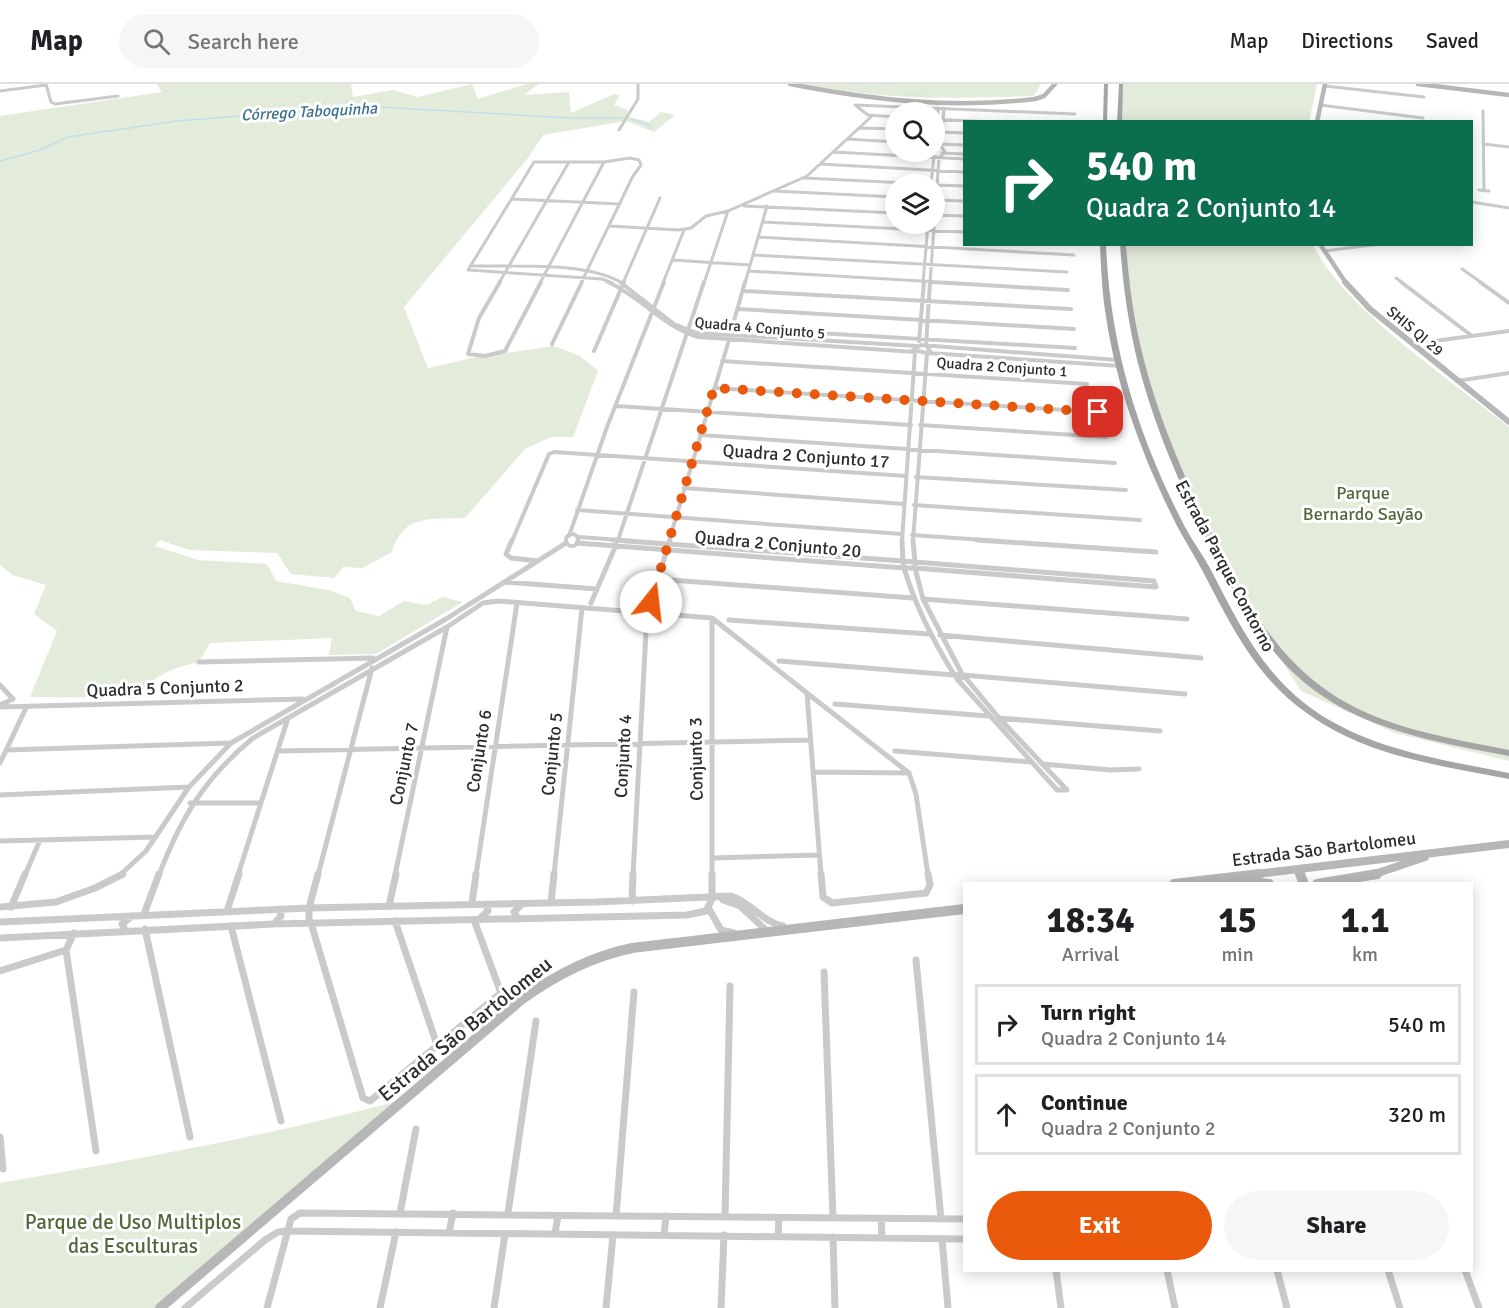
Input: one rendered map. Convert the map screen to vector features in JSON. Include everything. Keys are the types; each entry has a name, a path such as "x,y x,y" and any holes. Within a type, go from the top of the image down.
{"main road":[{"path":"1100,120 1101,84"},
{"path":"1105,120 1106,84"},
{"path":"1119,120 1121,84"},
{"path":"1106,98 1111,104 1120,104"},
{"name":"Estrada Parque Contorno","path":"1103,246 1108,314 1119,363 1149,454 1181,526 1262,670 1314,715 1374,743 1509,775"},
{"name":"Estrada Parque Contorno","path":"1123,246 1135,339 1152,405 1171,457 1227,571 1261,632 1282,657 1307,681 1347,705 1414,731 1509,753"},
{"path":"1103,265 1114,258 1124,266"},
{"path":"1203,563 1215,574 1217,581 1228,583 1227,571"},
{"path":"1236,625 1224,592 1235,593 1243,601"}],"street":[{"path":"0,91 46,84 51,102 57,104 118,96"},
{"path":"619,130 638,99 638,84"},
{"path":"789,84 855,97 967,102 1035,99 1044,96 1055,84"},
{"path":"1418,84 1509,94"},
{"path":"1483,84 1483,92"},
{"path":"1317,120 1325,85 1424,97"},
{"path":"885,105 855,105 857,109 872,116 885,117"},
{"path":"1320,105 1423,118"},
{"path":"945,108 1075,114"},
{"path":"1479,190 1487,191 1483,111"},
{"path":"609,226 684,230 694,227 706,216 728,212 802,178 872,116"},
{"path":"945,119 963,120"},
{"path":"859,128 885,129"},
{"path":"945,132 963,133"},
{"path":"847,139 885,141"},
{"path":"945,144 963,145"},
{"path":"1483,144 1509,147"},
{"path":"945,151 963,152"},
{"path":"833,152 885,155"},
{"path":"552,344 586,274 609,226 642,163 636,158 603,164 534,162 469,268 586,274 609,277 622,283 652,312"},
{"path":"945,158 963,159"},
{"path":"570,162 479,318 468,354 485,356 505,351 603,164"},
{"path":"933,162 933,171"},
{"path":"938,174 939,162"},
{"path":"820,164 963,172"},
{"path":"802,178 885,182"},
{"path":"945,185 963,186"},
{"path":"772,191 885,197"},
{"path":"594,351 660,198"},
{"path":"512,199 620,204"},
{"path":"945,200 963,201"},
{"path":"1473,202 1509,207"},
{"path":"740,206 885,212"},
{"path":"767,206 722,361 924,374 927,353 930,351 926,346 934,234"},
{"path":"591,603 617,542 728,212"},
{"path":"945,215 963,216"},
{"path":"763,222 885,228"},
{"path":"566,543 564,539 569,536 684,230"},
{"path":"945,231 963,232"},
{"path":"918,346 927,234"},
{"path":"758,237 1074,255"},
{"name":"SHIS QI 29","path":"1321,246 1350,289 1412,345 1509,422"},
{"path":"1324,251 1364,246"},
{"path":"753,255 1067,272"},
{"path":"672,260 750,265"},
{"path":"1462,269 1509,303"},
{"path":"748,271 1068,290"},
{"path":"586,274 620,288 652,312 689,333 727,338 926,346 1119,363"},
{"path":"1395,278 1472,336"},
{"path":"744,291 1071,309"},
{"path":"738,309 1074,329"},
{"path":"732,328 1075,348"},
{"path":"1412,345 1509,330"},
{"name":"Quadra 4 Conjunto 5","path":"736,338 915,352"},
{"path":"918,346 913,348 915,373 902,534 904,568 929,634 955,676 1031,762"},
{"path":"1035,355 1056,347"},
{"path":"1063,348 1057,352 1064,358"},
{"path":"915,352 1064,358"},
{"name":"Conjunto 4","path":"632,901 646,609 651,602 722,361"},
{"path":"1457,381 1509,373"},
{"name":"Quadra 2 Conjunto 1","path":"1031,762 1058,790 1067,790 999,718 963,675 923,599 915,565 912,535 924,374 1087,384"},
{"path":"714,388 1098,412"},
{"path":"616,406 911,424"},
{"path":"920,425 1106,437"},
{"path":"700,435 1115,463"},
{"name":"Quadra 2 Conjunto 17","path":"538,561 511,558 507,556 507,550 549,454 561,452 906,476"},
{"path":"916,477 1126,490"},
{"path":"684,488 904,504"},
{"path":"914,505 1140,520"},
{"path":"577,510 902,534"},
{"path":"912,535 1156,552"},
{"path":"569,536 578,540"},
{"path":"0,907 56,902 113,880 134,865 156,837 189,787 231,743 446,619 566,543 578,540"},
{"name":"Quadra 2 Conjunto 20","path":"578,540 904,568"},
{"path":"667,546 903,561 915,565 1155,584"},
{"path":"684,559 686,550"},
{"path":"904,568 915,565"},
{"path":"657,579 914,598"},
{"path":"504,582 597,589"},
{"path":"923,599 1187,619"},
{"path":"144,914 190,803 213,772 230,756 288,717 447,627 486,602 646,609 712,618 807,692 909,773 916,794 930,885 928,891 922,894 832,903 822,895 807,692"},
{"name":"Conjunto 6","path":"472,903 517,603"},
{"name":"Conjunto 5","path":"551,903 582,608"},
{"name":"Conjunto 3","path":"707,910 712,898 713,858 712,618"},
{"path":"729,620 929,634"},
{"name":"Conjunto 7","path":"389,906 447,627"},
{"path":"940,635 1201,658"},
{"path":"199,662 375,658"},
{"path":"779,661 1185,694"},
{"path":"372,668 309,908 310,923 363,1098 370,1101 377,1097 498,996 500,989 475,920"},
{"path":"0,685 13,699 0,706"},
{"name":"Quadra 5 Conjunto 2","path":"0,706 26,708 305,699"},
{"path":"835,704 988,716"},
{"path":"0,763 26,708"},
{"path":"227,911 288,717"},
{"path":"999,718 1160,731"},
{"path":"278,751 809,740"},
{"path":"6,750 231,743"},
{"path":"895,751 1111,770 1139,769"},
{"path":"813,772 909,773"},
{"path":"0,795 189,787"},
{"path":"190,803 261,803"},
{"path":"0,841 156,837"},
{"path":"11,907 40,840"},
{"name":"Estrada São Bartolomeu","path":"1188,882 1509,844"},
{"name":"Estrada São Bartolomeu","path":"1337,882 1362,878 1444,852"},
{"path":"713,858 818,855"},
{"path":"1354,863 1362,878"},
{"path":"1300,869 1303,882"},
{"name":"Estrada São Bartolomeu","path":"1208,879 1245,882"},
{"path":"0,922 309,908 736,897 769,923 807,928"},
{"path":"712,898 736,903 768,932"},
{"path":"518,919 514,912 523,903"},
{"path":"475,920 488,911 486,904"},
{"path":"273,924 281,916 280,909"},
{"name":"Estrada São Bartolomeu","path":"160,1308 551,977 576,963 601,954 963,909"},
{"path":"0,938 273,924 687,915 707,910"},
{"path":"707,910 721,930 750,935"},
{"path":"707,910 720,938"},
{"path":"125,930 122,924 133,915"},
{"path":"395,921 437,1046"},
{"path":"231,926 281,1121"},
{"path":"145,929 190,1137"},
{"path":"74,933 66,950 96,1151"},
{"path":"0,971 66,950"},
{"path":"916,960 941,1219"},
{"path":"824,972 833,1218"},
{"path":"725,1217 730,986"},
{"path":"616,1216 634,992"},
{"path":"508,1213 536,1021"},
{"path":"400,1213 416,1129"},
{"path":"0,1137 3,1169"},
{"path":"267,1308 291,1218 300,1213 508,1213 558,1216 963,1219"},
{"path":"448,1233 453,1214"},
{"path":"555,1233 558,1216"},
{"path":"664,1235 666,1216"},
{"path":"778,1236 779,1218"},
{"path":"881,1219 882,1236"},
{"path":"185,1308 265,1240 278,1232 287,1231 882,1236 963,1239"},
{"path":"381,1308 396,1232"},
{"path":"494,1308 505,1234"},
{"path":"606,1308 613,1234"},
{"path":"721,1308 724,1235"},
{"path":"833,1237 835,1308"},
{"path":"942,1239 948,1308"},
{"path":"1056,1272 1061,1308"},
{"path":"1167,1272 1175,1308"},
{"path":"1278,1272 1287,1308"},
{"path":"1389,1272 1400,1308"},
{"path":"1466,1272 1479,1308"}],"green space":[{"path":"157,84 351,84 353,97 393,90 418,97 472,84 478,99 526,84 539,84 524,95 569,92 571,113 614,94 620,95 614,105 628,110 626,120 629,117 649,122 661,112 675,115 654,132 626,121 543,135 528,158 404,307 428,368 472,358 554,346 580,356 598,371 573,437 551,437 525,449 465,518 430,519 411,525 403,531 392,552 362,568 343,567 334,578 291,574 277,553 189,550 160,540 155,546 198,560 267,564 276,581 329,590 350,598 356,611 379,616 404,601 427,605 442,597 463,602 376,654 329,655 332,638 210,643 199,662 178,667 163,674 133,698 30,697 57,631 34,614 46,585 13,575 0,565 0,116 162,92"},
{"path":"803,84 1041,84 1034,96 946,98 889,96"},
{"path":"1121,84 1317,84 1309,120 1122,120"},
{"name":"Parque Bernardo Sayão","path":"1122,246 1314,246 1348,294 1373,318 1430,366 1509,427 1509,761 1395,733 1301,691 1277,653 1180,476 1137,361 1125,284"},
{"name":"Parque de Uso Multiplos das Esculturas","path":"409,1098 161,1308 0,1308 0,1183 257,1135"}],"waterway":[{"name":"Córrego Taboquinha","path":"0,161 40,150 68,137 177,121 363,106 570,118 623,118"},
{"name":"Córrego Taboquinha","path":"631,119 651,126"}],"route":[{"path":"651,602 714,388 1098,412"}]}
